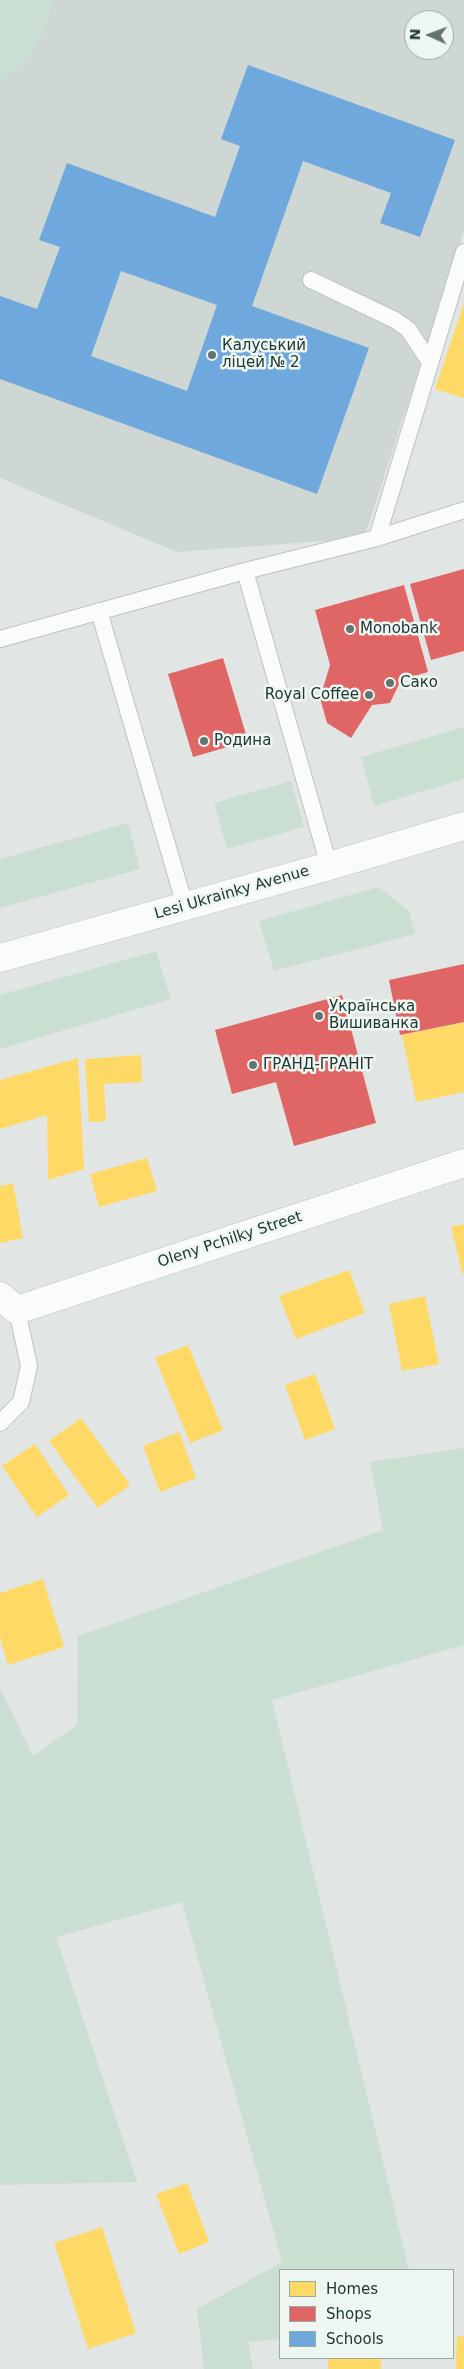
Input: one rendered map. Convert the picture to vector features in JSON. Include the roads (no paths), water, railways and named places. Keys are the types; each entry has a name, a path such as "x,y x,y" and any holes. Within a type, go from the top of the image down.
{"main road":[{"name":"Lesi Ukrainky Avenue","path":"0,958 329,866 464,826"},
{"name":"Oleny Pchilky Street","path":"9,1303 464,1163"}],"lane":[{"path":"377,538 464,252"},
{"path":"311,280 395,320 408,329 430,362"},
{"path":"0,639 245,571 377,538 464,510"},
{"path":"245,571 329,866"},
{"path":"99,611 186,906"},
{"path":"0,1423 21,1402 29,1366 9,1303"}],"place":[{"name":"Калуський ліцей № 2","path":"212,355"},
{"name":"Monobank","path":"350,629"},
{"name":"Сако","path":"390,683"},
{"name":"Royal Coffee","path":"369,695"},
{"name":"Родина","path":"204,741"},
{"name":"Українська Вишиванка","path":"319,1016"},
{"name":"ГРАНД-ГРАНІТ","path":"253,1065"}]}
